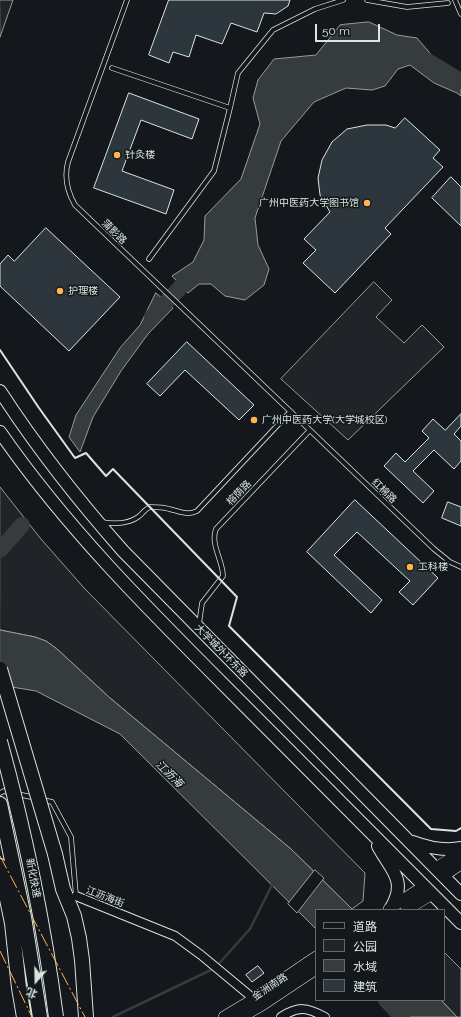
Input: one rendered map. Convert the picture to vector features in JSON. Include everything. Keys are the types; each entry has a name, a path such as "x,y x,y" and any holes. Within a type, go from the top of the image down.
{"highway":[{"path":"0,668 55,854 63,889 74,916 82,960 86,1017"},
{"name":"新化快速","path":"0,741 28,853 43,928 56,1017"},
{"name":"新化快速","path":"0,804 24,917 40,1017"},
{"path":"2,873 12,923 19,988 24,1017"}],"main road":[{"name":"大学城外环东路","path":"0,391 47,459 133,561 461,894"},
{"path":"0,432 57,508 98,556 170,632 461,924"},
{"path":"371,833 395,872 397,878 397,892 395,901 389,909"},
{"path":"408,839 418,844 436,848 448,850 461,848"},
{"path":"440,872 461,852"},
{"path":"440,872 461,864"},
{"path":"389,909 428,890"},
{"path":"407,909 428,890"},
{"path":"445,916 461,924"},
{"name":"金洲南路","path":"241,1017 262,1005 280,987 315,958"},
{"name":"金洲南路","path":"224,1017 254,999 315,970"}],"street":[{"name":"江沥海街","path":"76,896 170,933 201,955 254,999"},
{"path":"281,1017 287,1013 302,1008 309,1009 325,1017"}],"lane":[{"name":"蒲影路","path":"127,0 68,162 66,179 70,196 79,209 300,421"},
{"path":"149,259 214,170 238,73 273,30 315,8 343,0"},
{"path":"367,0 407,7 448,3"},
{"path":"455,0 461,14"},
{"path":"112,68 230,108"},
{"name":"榕荫路","path":"97,520 112,523 125,522 136,518 150,507 168,508 184,513 197,511 290,412"},
{"name":"红棉路","path":"300,421 434,549 450,562 461,567"},
{"name":"榕荫路","path":"199,628 202,603 223,576 215,539 216,529 310,430"},
{"name":"江沥海街","path":"0,793 4,791 52,802 71,838 76,896"}],"green space":[{"path":"0,0 13,0 0,37"},
{"path":"374,282 392,300 376,317 404,343 422,325 444,347 348,440 281,379"},
{"path":"0,487 41,539 85,589 365,873 363,901 352,909 291,849 110,698 57,649 46,641 35,637 0,630"},
{"path":"445,953 461,969 461,1017 457,1017 442,1001 445,1001"}],"water":[{"path":"369,22 397,35 417,38 447,73 461,80 461,96 434,83 410,65 398,69 385,86 372,90 346,88 314,102 281,141 255,218 258,245 269,269 264,285 245,300 225,296 211,284 199,284 188,293 172,276 193,262 204,240 205,216 241,179 260,124 253,98 258,80 274,59 316,55 340,25"},
{"path":"156,293 173,308 148,334 121,371 93,417 80,452 69,437 76,415 120,348 140,325"},
{"path":"0,630 35,637 46,641 57,649 110,698 291,849 352,909 315,909 315,928 120,734 36,691 0,685"},
{"path":"388,1001 442,1001 457,1017 405,1017"}],"pier":[{"path":"315,870 324,878 297,913 288,904"}],"building":[{"path":"169,0 290,0 288,6 276,14 264,13 257,32 231,23 222,44 196,35 189,57 173,52 169,63 149,55"},
{"name":"针灸楼","path":"129,93 199,119 192,139 141,120 122,171 174,190 166,214 94,188"},
{"name":"广州中医药大学图书馆","path":"405,118 440,150 433,158 443,167 385,228 391,234 335,293 303,263 316,250 304,239 330,212 320,195 318,178 322,160 332,142 347,129 367,125 386,125 395,128"},
{"path":"451,177 461,187 461,226 432,198"},
{"name":"护理楼","path":"46,228 120,297 69,351 0,286 0,264 8,255 14,261"},
{"path":"187,342 254,405 239,420 185,370 160,396 147,384"},
{"path":"461,414 461,426 454,434 461,441 461,461 454,469 434,450 413,471 434,491 423,503 384,466 396,453 405,462 429,438 422,431 433,419 445,430"},
{"name":"工科楼","path":"355,500 438,578 413,605 399,592 410,581 357,532 334,555 382,600 371,613 307,552"},
{"path":"448,502 461,507 461,526 442,518"},
{"path":"258,966 264,973 252,982 246,975"}],"waterway":[{"path":"426,60 461,81"},
{"path":"152,317 197,270"},
{"path":"0,550 22,525"},
{"path":"113,1017 215,968 250,929 273,883"},
{"name":"江沥海","path":"387,1001 402,1017"}],"wall":[{"path":"0,350 75,458 86,453 106,476 113,469 237,597 229,626 431,829 456,831 461,828"}],"power":[{"path":"0,856 85,1017"},
{"path":"0,951 32,1017"}],"place":[{"name":"针灸楼","path":"117,155"},
{"name":"广州中医药大学图书馆","path":"367,203"},
{"name":"护理楼","path":"60,291"},
{"name":"广州中医药大学(大学城校区)","path":"254,420"},
{"name":"工科楼","path":"410,567"}]}
